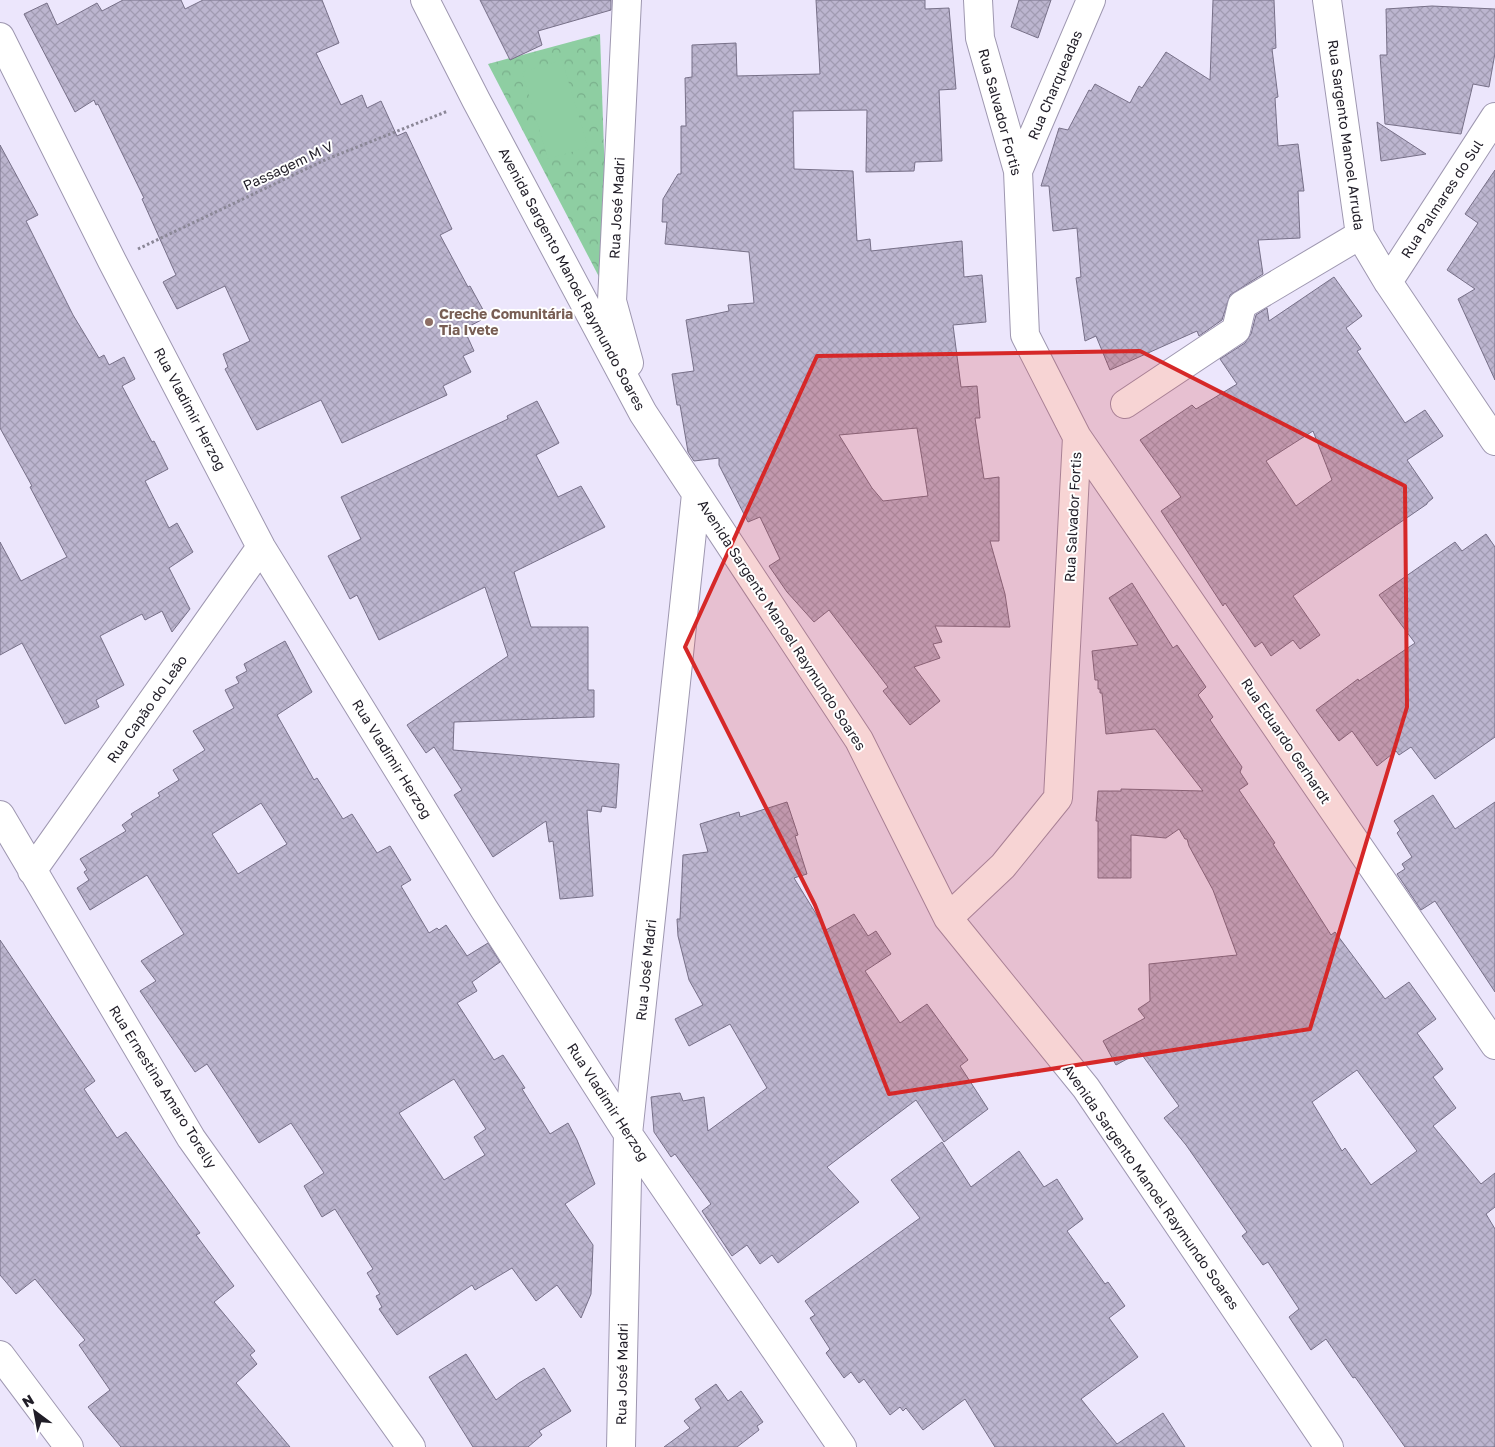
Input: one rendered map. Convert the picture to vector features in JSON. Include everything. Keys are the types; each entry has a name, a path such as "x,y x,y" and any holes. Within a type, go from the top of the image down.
{"street":[{"name":"Avenida Sargento Manoel Raymundo Soares","path":"425,0 476,100 643,413 859,740 948,918 1086,1088 1329,1447"},
{"name":"Rua José Madri","path":"627,0 612,301 643,413"},
{"name":"Rua Salvador Fortis","path":"948,918 1003,866 1058,798 1077,437 1025,335 1018,171 980,38 978,0"},
{"name":"Rua Charqueadas","path":"1018,171 1091,0"},
{"name":"Rua Sargento Manoel Arruda","path":"1327,0 1360,235 1388,282 1495,441"},
{"name":"Rua Vladimir Herzog","path":"0,38 112,261 261,546 479,900 628,1134 842,1447"},
{"name":"Rua Palmares do Sul","path":"1388,282 1495,117"},
{"path":"1125,404 1236,330 1242,305 1360,235"},
{"name":"Rua Eduardo Gerhardt","path":"1077,437 1495,1045"},
{"name":"Rua José Madri","path":"621,1447 628,1134 696,494"},
{"name":"Rua Capão do Leão","path":"32,871 261,546"},
{"name":"Rua Ernestina Amaro Torelly","path":"0,815 191,1138 411,1447"},
{"path":"0,1355 68,1447"}],"path":[{"name":"Passagem M V","path":"112,261 328,159 476,100"}],"highlighted area":[{"path":"1140,351 1405,486 1407,707 1310,1029 889,1094 815,905 685,647 817,356"}],"green space":[{"path":"600,34 609,296 488,64"},
{"path":"562,60 588,147 548,159 522,72"}],"building":[{"path":"123,0 181,0 185,9 203,0 322,0 339,43 316,53 341,105 362,95 367,108 381,101 397,136 406,132 452,229 440,235 468,287 470,286 487,317 464,329 474,351 463,356 471,372 443,386 447,395 342,443 321,400 257,430 225,369 228,367 223,354 250,341 225,286 177,309 163,282 176,275 142,199 144,198 98,104 96,105 94,100 75,112 24,14 47,3 57,25 97,3 102,11"},
{"path":"480,0 611,0 611,10 538,31 542,45 510,60"},
{"path":"816,0 925,0 925,9 949,8 956,89 939,90 942,161 915,162 914,171 866,172 867,110 793,111 794,169 853,171 857,241 870,239 871,251 962,241 964,277 982,275 986,322 953,325 961,387 977,386 980,418 975,418 984,479 999,477 999,541 990,541 1005,594 1010,627 935,626 942,642 933,644 940,658 914,667 940,701 910,725 883,691 888,687 829,610 814,622 787,592 769,566 780,559 760,517 748,522 719,465 719,458 694,461 688,452 680,405 677,405 672,374 694,371 686,320 729,311 728,305 754,303 749,252 665,244 667,222 662,222 663,199 678,174 681,174 681,126 686,126 685,78 692,77 692,45 736,43 737,76 820,74","holes":["917,428 928,496 883,501 872,488 839,435"]},
{"path":"1019,0 1051,0 1038,38 1011,27"},
{"path":"1213,0 1274,0 1276,48 1272,49 1278,97 1275,98 1278,146 1298,144 1304,191 1298,191 1300,238 1258,240 1263,274 1230,295 1222,320 1199,336 1197,331 1110,370 1096,336 1085,341 1076,278 1081,277 1077,228 1053,231 1049,186 1041,186 1059,128 1068,130 1089,90 1091,91 1095,84 1130,103 1139,86 1142,88 1166,52 1210,80"},
{"path":"1432,6 1495,9 1495,53 1489,87 1473,84 1461,134 1385,124 1380,55 1387,55 1386,9"},
{"path":"1377,122 1426,154 1381,161"},
{"path":"0,145 38,215 26,221 73,315 99,358 104,355 109,365 124,357 135,379 122,386 168,469 145,481 169,528 177,523 193,552 169,568 190,609 172,632 162,611 145,620 142,614 100,636 124,685 96,700 99,707 65,724 22,643 0,655 0,542 21,581 67,557 30,487 32,486 0,428"},
{"path":"1495,170 1495,380 1458,299 1475,289 1447,270 1478,223 1465,214"},
{"path":"1334,277 1362,316 1346,328 1361,349 1357,351 1405,423 1425,410 1443,436 1407,460 1433,498 1293,596 1320,635 1300,649 1293,640 1271,656 1262,642 1255,647 1225,603 1223,606 1161,511 1181,497 1140,440 1192,405 1196,409 1237,384 1220,359 1245,343 1251,334 1256,315 1267,308 1269,321","holes":["1313,431 1332,480 1296,506 1266,461"]},
{"path":"537,401 559,443 536,455 558,497 581,486 605,527 514,572 531,627 588,627 588,690 594,690 594,717 454,722 453,750 619,764 616,808 602,806 601,812 587,810 593,896 560,899 553,841 549,842 546,821 493,857 454,795 462,790 434,747 426,753 407,725 508,656 485,587 379,640 357,595 350,599 328,556 361,539 341,497 508,419 507,416"},
{"path":"1486,534 1495,547 1495,737 1435,779 1411,747 1399,755 1396,751 1377,766 1352,731 1339,741 1316,710 1358,679 1359,681 1415,643 1379,595 1455,542 1462,551"},
{"path":"1132,583 1173,648 1177,645 1206,687 1198,695 1213,717 1210,720 1242,767 1240,772 1248,784 1239,790 1275,843 1273,844 1331,935 1335,932 1385,999 1409,982 1436,1019 1417,1033 1443,1069 1433,1077 1456,1108 1433,1126 1481,1184 1495,1173 1495,1207 1486,1214 1495,1229 1495,1447 1405,1447 1326,1339 1311,1350 1289,1317 1299,1309 1268,1262 1263,1265 1242,1236 1247,1232 1186,1145 1164,1118 1179,1106 1140,1052 1116,1065 1103,1041 1145,1018 1138,1009 1150,1001 1149,964 1237,955 1213,890 1187,839 1185,839 1179,829 1166,838 1131,835 1131,878 1098,878 1098,821 1096,821 1098,791 1121,791 1121,789 1203,791 1155,729 1106,734 1102,693 1098,689 1098,680 1095,680 1092,651 1138,645 1109,598","holes":["1357,1070 1417,1151 1371,1185 1345,1148 1342,1151 1312,1102"]},
{"path":"285,641 312,692 277,715 314,780 317,778 343,819 352,814 377,853 390,846 411,880 401,886 429,933 437,928 439,930 446,925 467,956 488,943 500,962 472,982 477,991 457,1003 494,1060 503,1055 525,1088 522,1089 550,1134 568,1123 595,1184 565,1204 593,1245 591,1294 581,1318 557,1285 536,1301 512,1268 475,1290 472,1285 397,1335 379,1309 382,1307 376,1296 380,1294 367,1273 373,1269 335,1209 322,1217 304,1186 324,1173 291,1123 259,1143 207,1064 195,1072 140,991 156,981 141,961 184,934 147,875 90,910 77,888 89,880 84,872 87,870 80,859 126,831 122,825 133,817 131,814 160,796 158,793 179,780 173,770 205,750 193,731 234,708 225,690 239,683 236,677 247,671 244,664","holes":["261,803 287,844 238,874 212,834","454,1079 486,1129 474,1137 485,1155 444,1180 399,1113"]},
{"path":"1433,795 1455,829 1495,802 1495,992 1435,901 1421,910 1397,874 1405,869 1402,864 1412,857 1397,833 1400,830 1394,821"},
{"path":"787,802 798,835 795,836 807,874 794,878 826,930 854,914 868,936 876,931 891,954 865,971 900,1023 927,1004 968,1060 960,1066 988,1109 944,1142 916,1100 827,1167 859,1202 778,1263 772,1255 760,1264 747,1245 732,1256 702,1211 711,1204 675,1154 671,1157 654,1132 651,1097 680,1093 683,1101 704,1097 708,1131 767,1088 730,1024 689,1046 675,1019 703,1005 689,980 678,936 677,919 680,919 683,855 708,852 700,824 739,812 740,817"},
{"path":"0,940 95,1081 84,1089 117,1138 126,1132 200,1233 196,1235 234,1286 214,1302 255,1351 250,1355 257,1364 236,1383 290,1447 121,1447 88,1407 110,1390 79,1345 85,1340 35,1279 16,1294 0,1275"},
{"path":"942,1142 971,1187 1019,1151 1044,1187 1057,1179 1083,1219 1067,1231 1105,1284 1108,1282 1125,1306 1109,1318 1138,1357 1081,1399 1117,1444 1163,1413 1185,1447 995,1447 965,1399 923,1430 906,1408 903,1411 900,1407 890,1415 864,1379 859,1383 851,1372 844,1378 826,1353 830,1349 810,1318 815,1315 805,1301 920,1218 891,1180"},
{"path":"466,1354 496,1400 544,1368 571,1411 539,1431 542,1435 528,1447 473,1447 429,1377"},
{"path":"716,1384 728,1401 741,1391 763,1422 757,1426 759,1430 737,1447 664,1447 690,1428 684,1421 701,1408 695,1399"}],"place":[{"name":"Creche Comunitária Tia Ivete","path":"429,322"}]}
